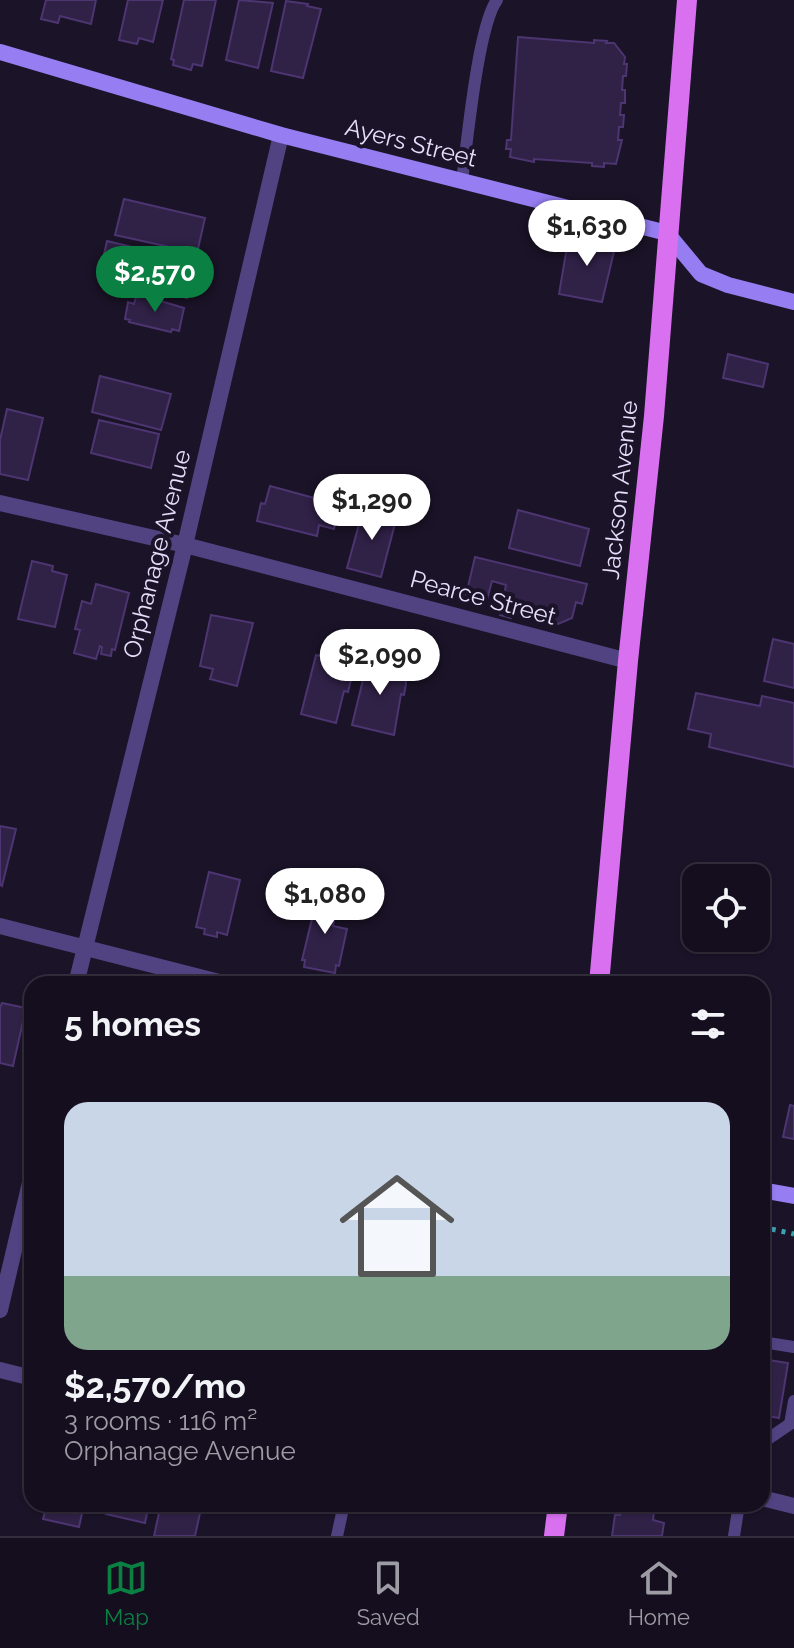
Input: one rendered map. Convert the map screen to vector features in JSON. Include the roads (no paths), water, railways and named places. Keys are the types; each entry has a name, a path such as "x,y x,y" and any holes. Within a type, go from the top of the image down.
{"main road":[{"name":"Jackson Avenue","path":"600,976 654,416 687,0"},
{"path":"554,1512 554,1536"}],"street":[{"name":"Ayers Street","path":"0,52 281,135 667,233"},
{"name":"Orphanage Avenue","path":"78,976 185,545 281,135"},
{"path":"667,233 701,274 728,285 794,302"},
{"name":"Pearce Street","path":"0,503 185,545 628,661"},
{"path":"0,926 196,976"},
{"path":"770,1192 794,1196"},
{"path":"0,1310 24,1208"},
{"path":"0,1370 24,1376"},
{"path":"770,1500 794,1506"}],"lane":[{"path":"462,181 483,40 491,8 497,0"},
{"path":"770,1343 794,1347"},
{"path":"770,1438 790,1424 794,1401"},
{"path":"337,1536 342,1512"},
{"path":"734,1536 738,1512"}]}
